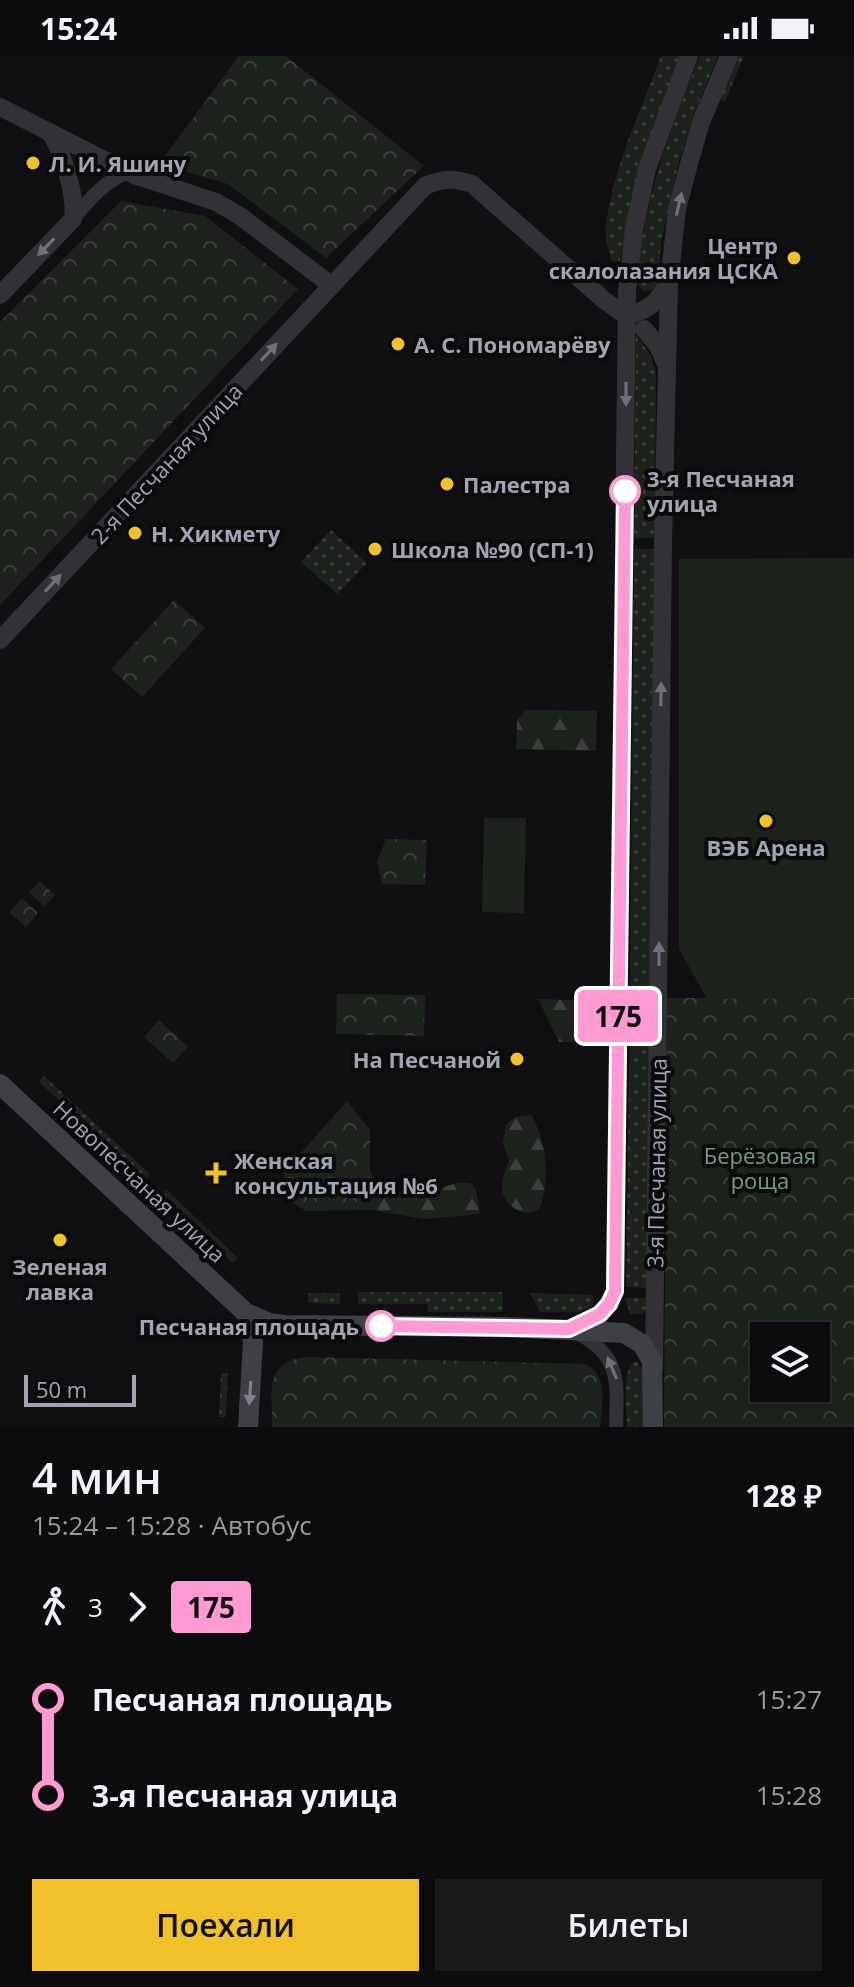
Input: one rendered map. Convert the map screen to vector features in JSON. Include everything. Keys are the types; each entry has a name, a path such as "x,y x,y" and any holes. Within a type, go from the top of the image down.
{"main road":[{"name":"Новопесчаная улица","path":"0,1084 246,1313"},
{"path":"246,1313 269,1323 569,1329 629,1335 646,1349 654,1368 653,1427"},
{"path":"246,1313 252,1332 253,1359 248,1427"},
{"path":"253,1359 270,1337 285,1329 305,1325"}],"street":[{"name":"3-я Песчаная улица","path":"569,1329 600,1314 615,1291 626,316 631,253 647,169 689,56"},
{"name":"3-я Песчаная улица","path":"654,1368 669,282 677,209 701,122 729,56"},
{"path":"0,107 129,172 216,202 240,216 331,285"},
{"path":"50,132 57,143 73,201 73,219"},
{"path":"0,295 103,186 129,172"},
{"name":"2-я Песчаная улица","path":"0,640 425,186 441,179 455,178 472,184 581,279"},
{"path":"581,279 597,286 614,283 631,253"},
{"path":"581,279 644,329 658,346 667,365"},
{"path":"626,316 646,311 669,282"},
{"path":"569,1329 594,1344 612,1363 617,1376 616,1427"}],"green space":[{"path":"239,56 286,56 424,166 326,258 228,184 159,164"},
{"path":"661,56 680,56 639,167 620,261 612,261 606,224 615,181"},
{"path":"700,56 718,56 692,119 679,162 661,241 658,285 654,290 643,291 636,282 651,195 668,139"},
{"path":"738,56 744,56 725,102 719,100"},
{"path":"121,201 205,216 298,289 0,605 0,322"},
{"path":"636,335 650,354 656,372 655,538 634,538"},
{"path":"331,530 367,563 337,594 301,562"},
{"path":"634,549 654,549 650,989 630,988"},
{"name":"ВЭБ Арена","path":"854,558 854,998 707,999 679,949 679,559"},
{"path":"174,600 205,628 142,697 111,669"},
{"path":"526,710 597,711 596,751 516,749 517,720"},
{"path":"484,818 526,818 524,913 482,912"},
{"path":"386,839 427,840 425,885 382,884 377,862"},
{"path":"39,881 55,895 45,906 29,893"},
{"path":"22,898 38,913 26,927 9,912"},
{"path":"337,994 425,995 424,1036 336,1034"},
{"name":"Берёзовая роща","path":"667,998 854,998 854,1427 664,1427"},
{"path":"538,999 594,1001 592,1042 559,1042"},
{"path":"630,1017 651,1017 649,1288 626,1287"},
{"path":"159,1020 188,1047 173,1063 144,1037"},
{"path":"44,1076 150,1174 145,1180 39,1082"},
{"path":"347,1101 370,1130 370,1210 306,1211 287,1199 284,1172"},
{"path":"531,1115 541,1136 546,1172 540,1208 529,1213 518,1211 509,1204 502,1190 509,1161 503,1143 506,1125 515,1117"},
{"path":"371,1173 379,1187 402,1192 426,1192 455,1184 472,1184 480,1214 424,1219 336,1204 355,1176"},
{"path":"166,1189 238,1258 233,1263 161,1195"},
{"path":"358,1292 503,1292 503,1312 428,1312 427,1304 358,1304"},
{"path":"308,1293 340,1293 340,1304 308,1303"},
{"path":"530,1293 593,1295 593,1306 578,1312 540,1312"},
{"path":"625,1298 648,1298 647,1309 642,1314 630,1314"},
{"path":"306,1357 586,1364 593,1369 601,1384 600,1427 272,1427 272,1391 276,1373 292,1360"},
{"path":"633,1362 637,1362 645,1372 646,1427 627,1427 626,1384"},
{"path":"221,1373 228,1373 226,1417 219,1417"}],"bus line":[{"name":"175","path":"381,1326 569,1329 600,1314 615,1291 625,491"}],"place":[{"name":"Л. И. Яшину","path":"33,163"},
{"name":"Центр скалолазания ЦСКА","path":"794,258"},
{"name":"А. С. Пономарёву","path":"398,344"},
{"name":"Палестра","path":"447,484"},
{"name":"3-я Песчаная улица","path":"625,491"},
{"name":"Н. Хикмету","path":"135,533"},
{"name":"Школа №90 (СП-1)","path":"375,549"},
{"name":"ВЭБ Арена","path":"766,821"},
{"name":"На Песчаной","path":"517,1059"},
{"name":"Женская консультация №6","path":"216,1173"},
{"name":"Зеленая лавка","path":"60,1240"},
{"name":"Песчаная площадь","path":"381,1326"}]}
